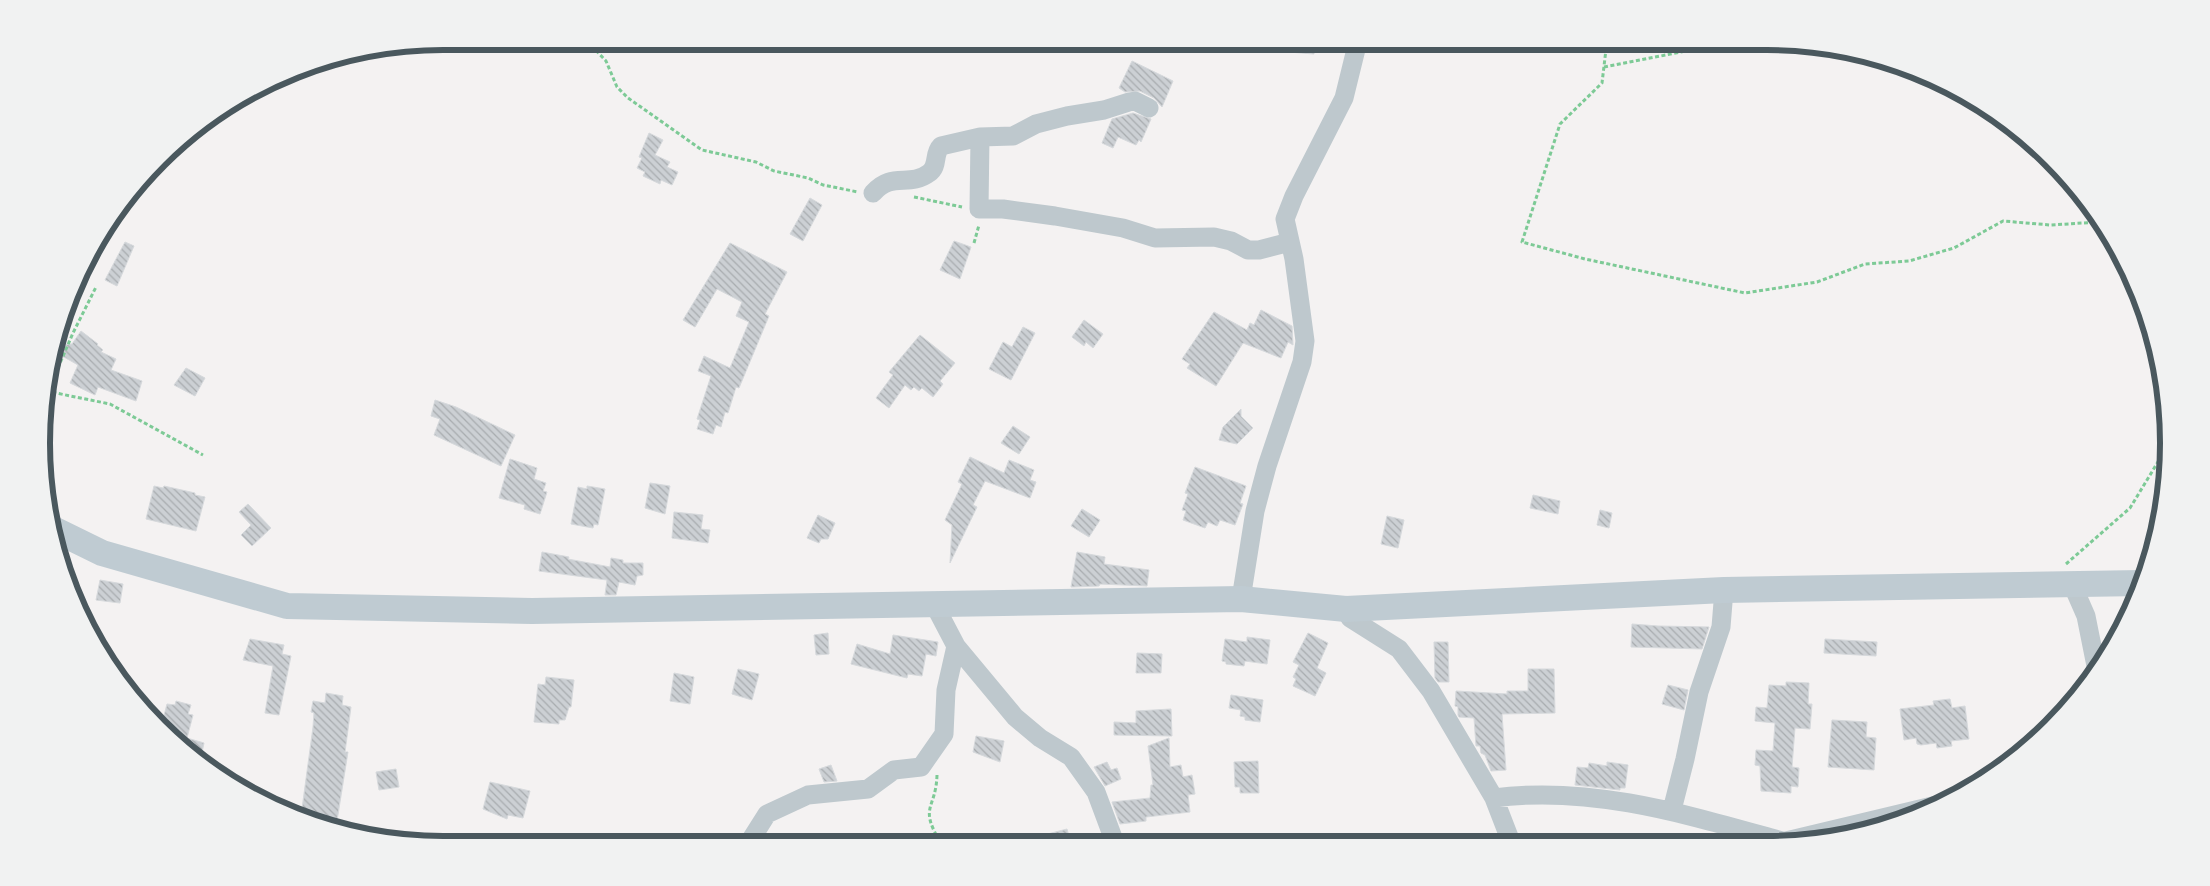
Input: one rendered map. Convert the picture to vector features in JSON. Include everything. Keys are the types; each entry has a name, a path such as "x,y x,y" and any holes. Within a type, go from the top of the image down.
{"street":[{"path":"1241,599 1255,511 1267,466 1302,362 1305,340 1285,220 1294,196 1344,98 1356,50"},
{"path":"873,194 889,181 918,180 932,172 935,167 937,152 941,146 980,137 1013,136 1036,124 1067,116 1104,110 1129,102 1135,101 1149,108"},
{"path":"980,137 978,209 1055,216 1123,228 1154,238 1214,237 1231,240 1248,250 1259,250 1290,242"},
{"path":"61,533 102,553 287,606 532,611 1241,599 1346,609 1724,590 2134,583"},
{"path":"2072,584 2086,616 2095,660"},
{"path":"1672,810 1699,692 1721,627 1724,590"},
{"path":"934,604 956,646 1015,716 1040,738 1071,757 1096,792 1112,836"},
{"path":"1346,609 1350,618 1399,649 1431,691 1494,798 1508,836"},
{"path":"753,836 767,814 808,796 868,789 894,770 921,766 944,734 946,690 956,646"},
{"path":"1494,798 1526,794 1578,796 1672,810 1766,836"},
{"path":"1818,833 1890,816"}],"path":[{"path":"595,50 606,61 617,86 628,98 702,150 756,162 774,171 808,178 823,185 873,194"},
{"path":"1606,50 1602,83 1560,124 1522,242 1585,259 1745,293 1817,282 1864,264 1909,261 1954,248 2003,221 2050,224 2092,222"},
{"path":"1604,68 1692,50"},
{"path":"912,197 978,209 981,212 974,243"},
{"path":"58,366 96,287"},
{"path":"53,392 110,404 203,455"},
{"path":"2044,585 2130,508 2159,460"},
{"path":"935,747 938,778 929,806 930,825 936,836"}],"building":[{"path":"1276,50 1314,50 1314,54"},
{"path":"1132,61 1173,81 1162,107 1154,98 1140,91 1125,92 1119,88"},
{"path":"1133,113 1151,119 1141,142 1139,140 1136,145 1118,137 1113,148 1102,143 1112,119"},
{"path":"649,133 663,140 655,155 670,162 667,167 678,172 672,185 661,180 660,184 643,176 645,172 637,168 642,158 639,157"},
{"path":"810,198 822,205 803,241 790,234"},
{"path":"954,241 971,247 960,279 940,270"},
{"path":"125,242 134,246 117,286 105,280"},
{"path":"730,243 787,272 765,314 769,316 739,388 736,387 728,413 725,412 721,427 716,425 713,434 697,429 700,420 697,419 711,376 698,371 704,356 730,368 749,322 736,316 742,302 717,289 695,327 683,320"},
{"path":"1261,310 1292,326 1293,345 1288,342 1281,358 1243,343 1216,386 1187,368 1190,364 1182,359 1214,312 1247,330 1250,323 1254,325"},
{"path":"1084,320 1103,334 1093,348 1086,342 1084,346 1072,337"},
{"path":"1023,327 1035,333 1011,380 989,369 1003,342 1012,347"},
{"path":"81,331 98,344 103,350 101,352 116,359 111,370 142,381 136,401 98,387 95,395 70,383 78,365 64,357 60,357 62,345 72,344"},
{"path":"920,335 955,363 940,381 943,384 933,397 922,388 919,391 914,387 911,390 905,385 889,408 876,398 893,375 889,372"},
{"path":"186,368 205,378 195,396 174,385"},
{"path":"435,400 456,407 515,435 501,466 434,435 440,419 431,416"},
{"path":"1241,409 1241,416 1253,428 1237,444 1219,440 1223,427"},
{"path":"1013,426 1030,437 1019,454 1001,443"},
{"path":"970,457 1004,473 1009,460 1034,470 1030,480 1036,482 1030,498 985,481 973,505 977,507 950,563 952,525 945,520 962,484 958,482"},
{"path":"510,459 537,468 534,479 546,483 543,491 547,492 540,514 524,509 525,505 499,498"},
{"path":"1195,467 1246,486 1240,503 1243,504 1235,525 1220,520 1217,526 1208,522 1205,528 1183,520 1186,511 1182,510 1188,494 1185,493"},
{"path":"650,483 670,486 665,514 645,508"},
{"path":"154,486 163,488 164,486 205,497 196,531 146,519"},
{"path":"587,486 605,489 598,525 594,524 593,528 571,524 578,487 587,489"},
{"path":"1533,495 1560,501 1558,514 1530,508"},
{"path":"248,504 271,528 252,546 241,535 251,525 239,512"},
{"path":"1082,509 1100,520 1089,537 1071,526"},
{"path":"1600,510 1612,513 1609,528 1597,525"},
{"path":"674,512 703,515 701,529 710,530 708,543 672,538"},
{"path":"818,515 835,523 828,539 821,539 819,543 807,538"},
{"path":"1387,516 1404,520 1398,548 1381,544"},
{"path":"542,552 610,567 611,558 623,560 623,563 643,563 643,575 637,576 635,585 619,582 616,595 605,595 607,580 539,571"},
{"path":"1077,552 1105,557 1104,564 1149,570 1147,586 1100,584 1099,586 1071,587"},
{"path":"100,580 123,584 120,603 96,600"},
{"path":"1632,624 1709,627 1702,649 1631,647"},
{"path":"828,633 829,654 816,655 814,635"},
{"path":"1308,633 1328,643 1317,668 1326,673 1315,696 1293,686 1296,679 1293,677 1299,665 1293,662"},
{"path":"893,635 938,642 936,656 926,654 922,676 908,674 907,678 851,664 857,644 890,654"},
{"path":"1247,637 1270,640 1267,664 1245,661 1244,666 1226,664 1226,662 1222,661 1225,639 1247,642"},
{"path":"250,639 284,645 282,654 291,656 279,715 265,713 273,666 243,660"},
{"path":"1825,639 1877,642 1876,656 1824,653"},
{"path":"1434,642 1448,642 1449,682 1438,682 1435,678"},
{"path":"1137,653 1162,654 1161,673 1136,673"},
{"path":"738,669 759,674 752,700 732,694"},
{"path":"1528,669 1554,669 1555,713 1502,714 1506,770 1491,771 1485,755 1481,753 1480,746 1476,746 1474,718 1459,717 1458,715 1458,707 1455,706 1456,691 1507,694 1507,691 1528,691"},
{"path":"674,673 694,677 690,704 670,701"},
{"path":"546,677 574,680 571,707 569,707 565,720 559,720 559,724 534,722 538,684 545,685"},
{"path":"1786,682 1809,683 1808,704 1812,704 1810,729 1795,728 1792,767 1799,768 1798,787 1791,786 1791,793 1761,791 1760,766 1755,765 1756,750 1773,751 1775,723 1755,721 1756,707 1767,708 1769,685 1786,686"},
{"path":"1668,685 1688,690 1684,710 1662,704"},
{"path":"326,693 343,696 342,705 351,707 345,752 348,752 337,821 302,809 313,727 314,713 311,712 313,701 325,703"},
{"path":"1231,695 1263,700 1260,722 1245,720 1245,717 1240,716 1241,710 1229,708"},
{"path":"1950,699 1952,708 1965,706 1969,739 1951,741 1952,746 1937,748 1936,743 1917,744 1916,738 1904,740 1900,709 1934,705 1933,701"},
{"path":"176,701 191,705 188,714 193,715 187,738 204,743 202,753 163,719 167,704 175,705"},
{"path":"1171,709 1172,736 1114,735 1114,722 1136,723 1136,711"},
{"path":"1832,720 1867,722 1866,737 1876,738 1874,770 1828,767"},
{"path":"976,736 1004,741 1000,762 973,752"},
{"path":"1169,738 1170,767 1181,765 1183,777 1192,775 1195,794 1188,795 1190,812 1146,817 1146,821 1120,824 1112,802 1150,798 1151,785 1153,785 1148,746"},
{"path":"1258,761 1259,793 1240,793 1240,787 1235,787 1234,762"},
{"path":"1107,762 1111,770 1117,768 1121,779 1105,786 1094,767"},
{"path":"1607,762 1628,765 1625,788 1620,788 1620,790 1575,785 1577,767 1588,768 1589,763 1607,766"},
{"path":"831,765 837,781 824,782 819,769"},
{"path":"396,769 399,787 379,790 376,772"},
{"path":"490,782 530,791 523,818 508,815 507,819 483,809"},
{"path":"1067,829 1069,836 1040,836"}]}
